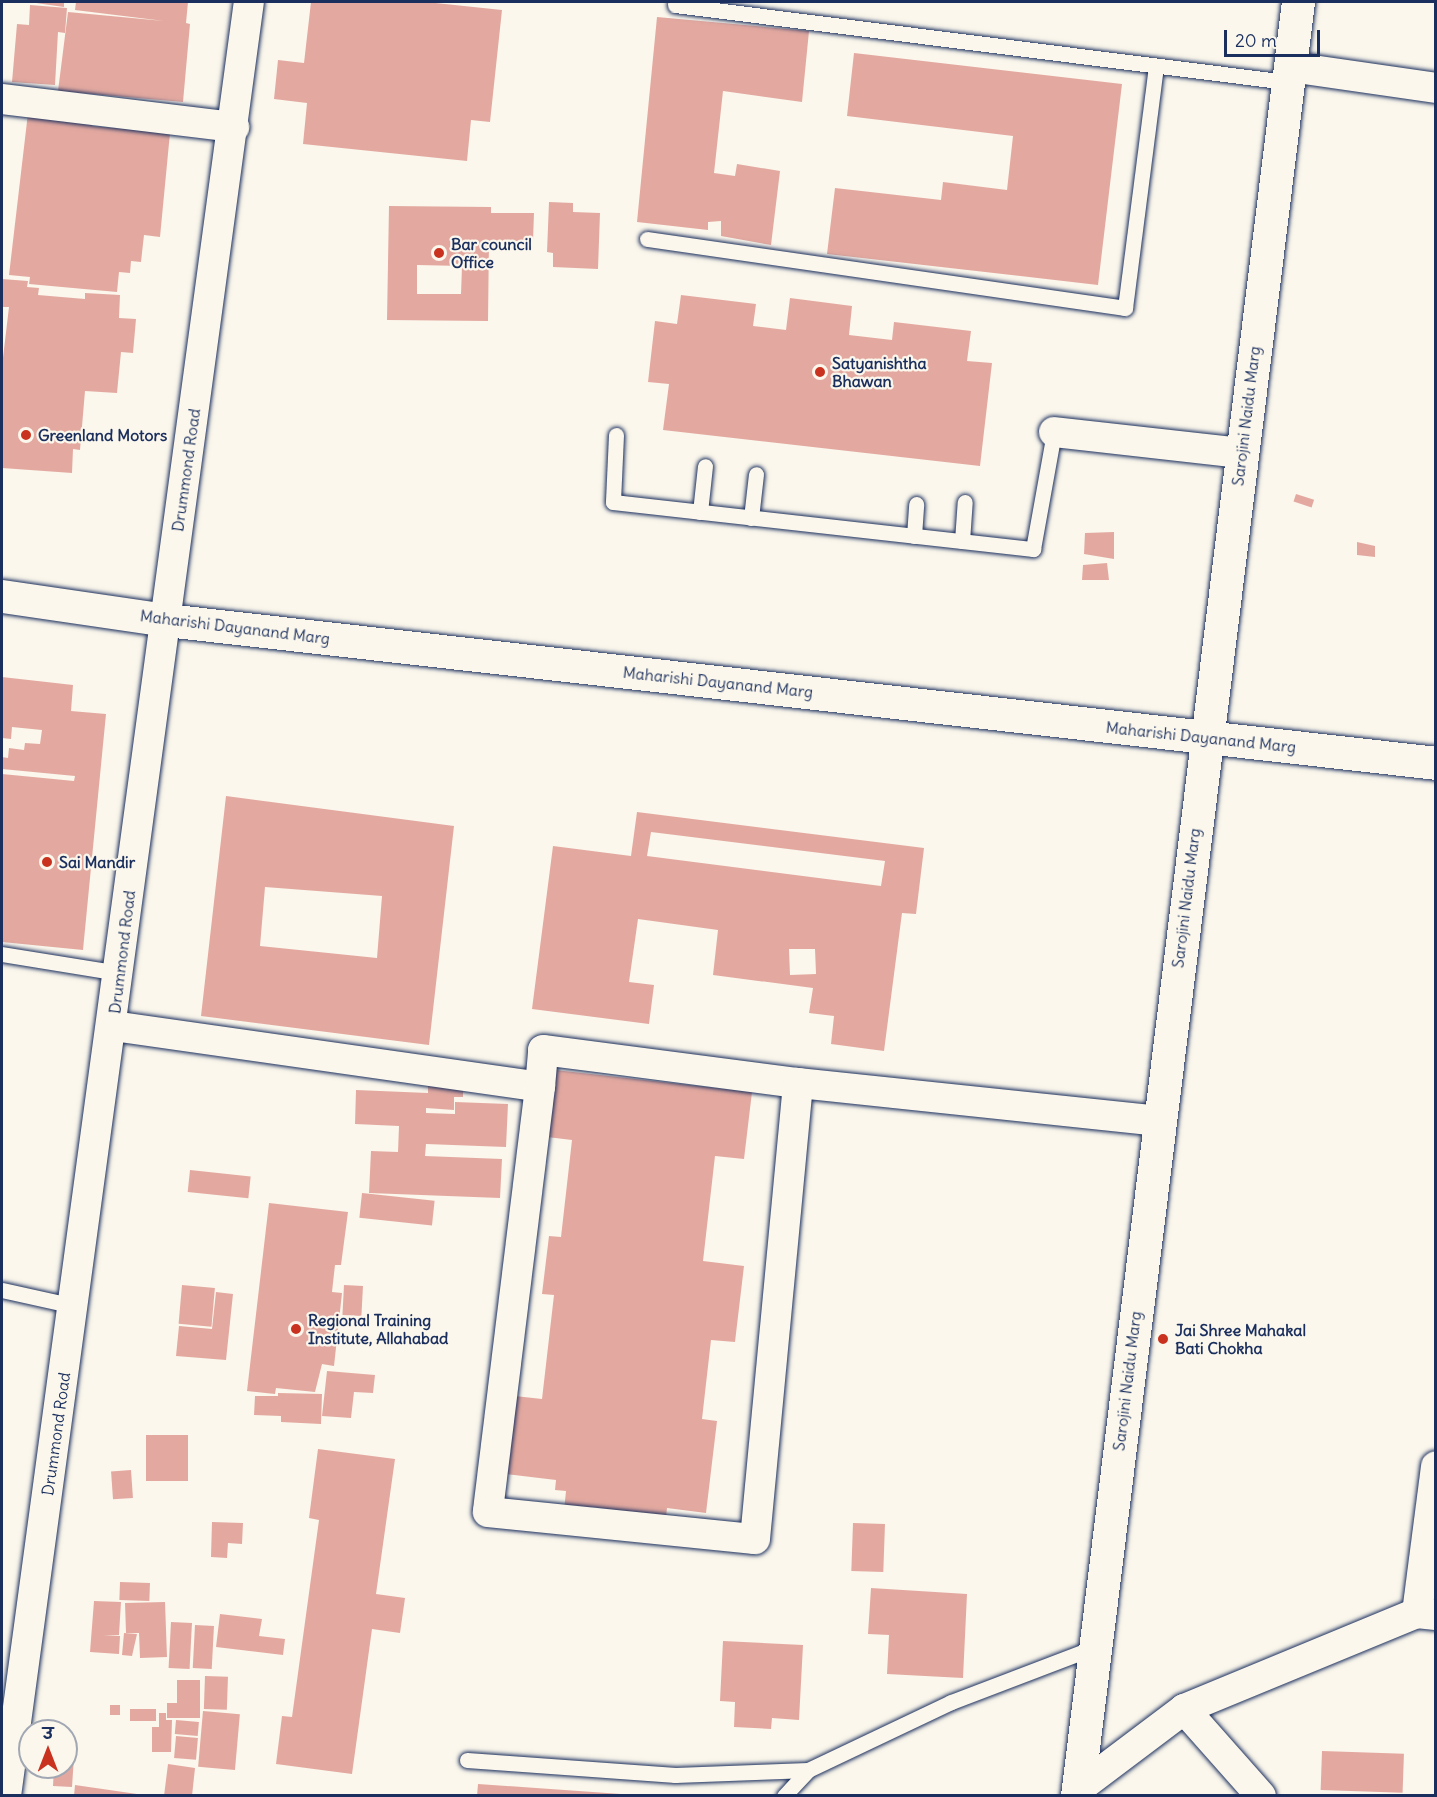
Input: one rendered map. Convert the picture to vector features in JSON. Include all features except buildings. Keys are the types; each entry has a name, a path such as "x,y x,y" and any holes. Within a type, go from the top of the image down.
{"main road":[{"name":"Sarojini Naidu Marg","path":"1077,1792 1205,737 1298,2"},
{"name":"Maharishi Dayanand Marg","path":"2,596 166,620 1436,763"}],"street":[{"name":"Drummond Road","path":"5,1784 113,1026 249,2"},
{"path":"1289,75 1436,88"},
{"path":"2,99 234,127"},
{"path":"1054,432 1242,453"},
{"path":"113,1026 540,1087"},
{"path":"798,1083 755,1539 488,1512 543,1050 798,1083 1159,1121"},
{"path":"1077,1792 1184,1709 1426,1614 1436,1466"},
{"path":"1184,1709 1261,1796"}],"lane":[{"path":"675,5 1155,66 1289,75"},
{"path":"647,239 1125,308 1155,66"},
{"path":"616,435 613,502 1033,549 1054,432"},
{"path":"700,512 705,466"},
{"path":"751,518 756,474"},
{"path":"962,541 964,502"},
{"path":"914,536 916,504"},
{"path":"2,954 119,973"},
{"path":"2,1290 74,1306"},
{"path":"784,1796 808,1770 951,1702 1095,1647"},
{"path":"466,1760 675,1775 808,1770"}],"place":[{"name":"Bar council Office","path":"439,253"},
{"name":"Satyanishtha Bhawan","path":"820,372"},
{"name":"Greenland Motors","path":"26,435"},
{"name":"Sai Mandir","path":"47,862"},
{"name":"Regional Training Institute, Allahabad","path":"296,1329"},
{"name":"Jai Shree Mahakal Bati Chokha","path":"1163,1339"}]}
